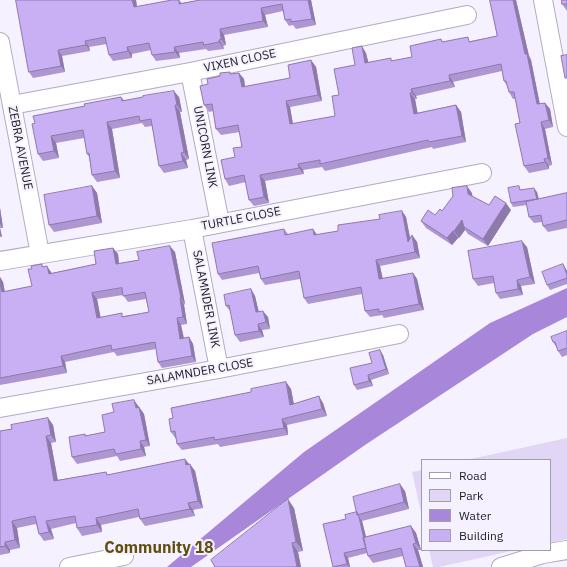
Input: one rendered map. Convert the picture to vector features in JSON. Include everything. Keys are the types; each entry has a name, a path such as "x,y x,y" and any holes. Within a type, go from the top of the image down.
{"street":[{"path":"543,0 567,128"},
{"name":"VIXEN CLOSE","path":"12,105 190,72 467,15"},
{"name":"ZEBRA AVENUE","path":"0,42 3,80 12,105 40,254"},
{"name":"UNICORN LINK","path":"190,72 220,223"},
{"name":"TURTLE CLOSE","path":"0,261 192,229 482,173"},
{"name":"SALAMNDER LINK","path":"192,229 219,369"},
{"name":"SALAMNDER CLOSE","path":"0,408 219,369 400,334"},
{"path":"501,567 545,560 567,550"},
{"path":"69,567 124,556"}],"green space":[{"path":"567,438 567,539 551,543 551,459 471,459"},
{"path":"421,470 421,512 412,472"},
{"path":"429,551 511,551 439,567 433,567"}],"water":[{"path":"567,288 567,317 533,334 365,445 191,567 167,567 304,452 490,323"}],"building":[{"path":"16,0 132,0 134,7 172,0 179,0 179,4 200,0 308,0 312,19 291,22 291,19 285,20 282,4 261,8 263,21 220,29 221,39 219,42 204,45 203,42 174,47 175,52 152,55 149,43 127,47 128,51 109,55 105,37 85,41 86,45 58,50 61,66 29,72"},
{"path":"490,0 513,0 525,54 527,54 537,104 545,103 549,120 541,122 548,158 544,159 545,162 524,166 515,124 520,123 514,92 509,92 506,81 504,81 501,64 449,75 450,81 411,89 412,93 410,93 414,114 456,105 462,136 429,142 428,140 320,164 320,160 298,164 299,168 260,175 264,197 249,200 244,175 225,179 221,160 235,157 233,148 242,147 238,125 216,129 212,104 204,105 200,86 208,84 207,79 220,76 220,73 239,73 242,87 290,78 288,65 311,60 318,95 286,101 290,124 335,116 332,96 339,95 334,69 355,65 352,48 362,46 365,63 391,58 391,61 412,57 410,46 441,39 442,42 468,37 469,42 497,36"},
{"path":"562,0 567,0 567,4 562,4"},
{"path":"567,55 567,78 565,78 561,56"},
{"path":"174,91 177,105 175,105 184,152 181,153 183,161 159,166 151,119 140,121 139,116 107,122 115,171 92,175 89,153 87,154 83,130 51,136 54,151 38,154 32,124 35,123 33,116 121,97 122,101"},
{"path":"92,186 97,216 49,225 44,195"},
{"path":"467,186 468,194 489,205 495,196 506,203 483,239 464,227 462,220 447,238 421,221 428,210 435,215 440,209 442,211 453,196 452,188"},
{"path":"519,186 520,190 534,188 537,199 511,203 508,188"},
{"path":"567,193 567,220 543,226 541,215 529,217 526,202"},
{"path":"402,211 408,242 412,235 415,252 376,260 379,279 413,273 419,304 379,312 379,309 365,311 361,287 304,298 299,271 261,279 258,266 218,274 212,243 284,229 285,235 313,229 314,235 338,231 338,225 380,219 379,215"},
{"path":"522,241 530,277 517,280 518,289 496,293 493,276 473,279 468,251"},
{"path":"170,246 181,298 183,317 177,318 180,339 189,337 192,356 158,362 155,342 112,350 111,345 61,356 63,366 0,378 0,283 2,292 32,286 28,269 32,269 31,266 42,264 42,267 47,266 49,274 96,264 94,251 113,248 116,264 139,260 137,252","holes":["122,288 123,296 145,292 149,312 122,317 122,313 97,318 92,293"]},
{"path":"563,264 567,278 547,285 542,272"},
{"path":"251,289 256,312 263,311 266,322 258,324 259,331 235,335 229,305 226,306 224,295"},
{"path":"567,331 567,348 558,351 555,342 553,342 551,337"},
{"path":"380,350 386,369 368,375 369,381 354,385 350,368 372,363 369,353"},
{"path":"286,382 290,405 319,396 322,409 282,419 284,428 215,440 214,437 177,444 175,431 171,432 169,419 173,418 171,408 251,392 251,389"},
{"path":"134,400 136,408 139,407 146,440 140,441 141,449 116,454 114,449 72,457 69,437 85,434 85,436 105,432 102,415 114,412 112,404"},
{"path":"48,418 51,435 46,436 54,481 106,472 107,475 185,459 186,465 190,464 198,501 188,503 190,509 140,519 138,509 96,518 97,525 77,528 75,516 46,521 49,532 39,534 35,516 12,521 15,540 5,542 5,546 0,547 0,431 12,429 11,425"},
{"path":"400,484 404,502 357,515 353,497"},
{"path":"288,499 296,542 292,543 297,567 215,567 211,560"},
{"path":"357,512 366,548 344,553 347,564 333,567 323,524 346,519 345,515"},
{"path":"411,526 416,543 413,544 420,567 406,567 401,548 368,556 363,538"}],"district":[{"name":"Community 18","path":"159,548"}]}
